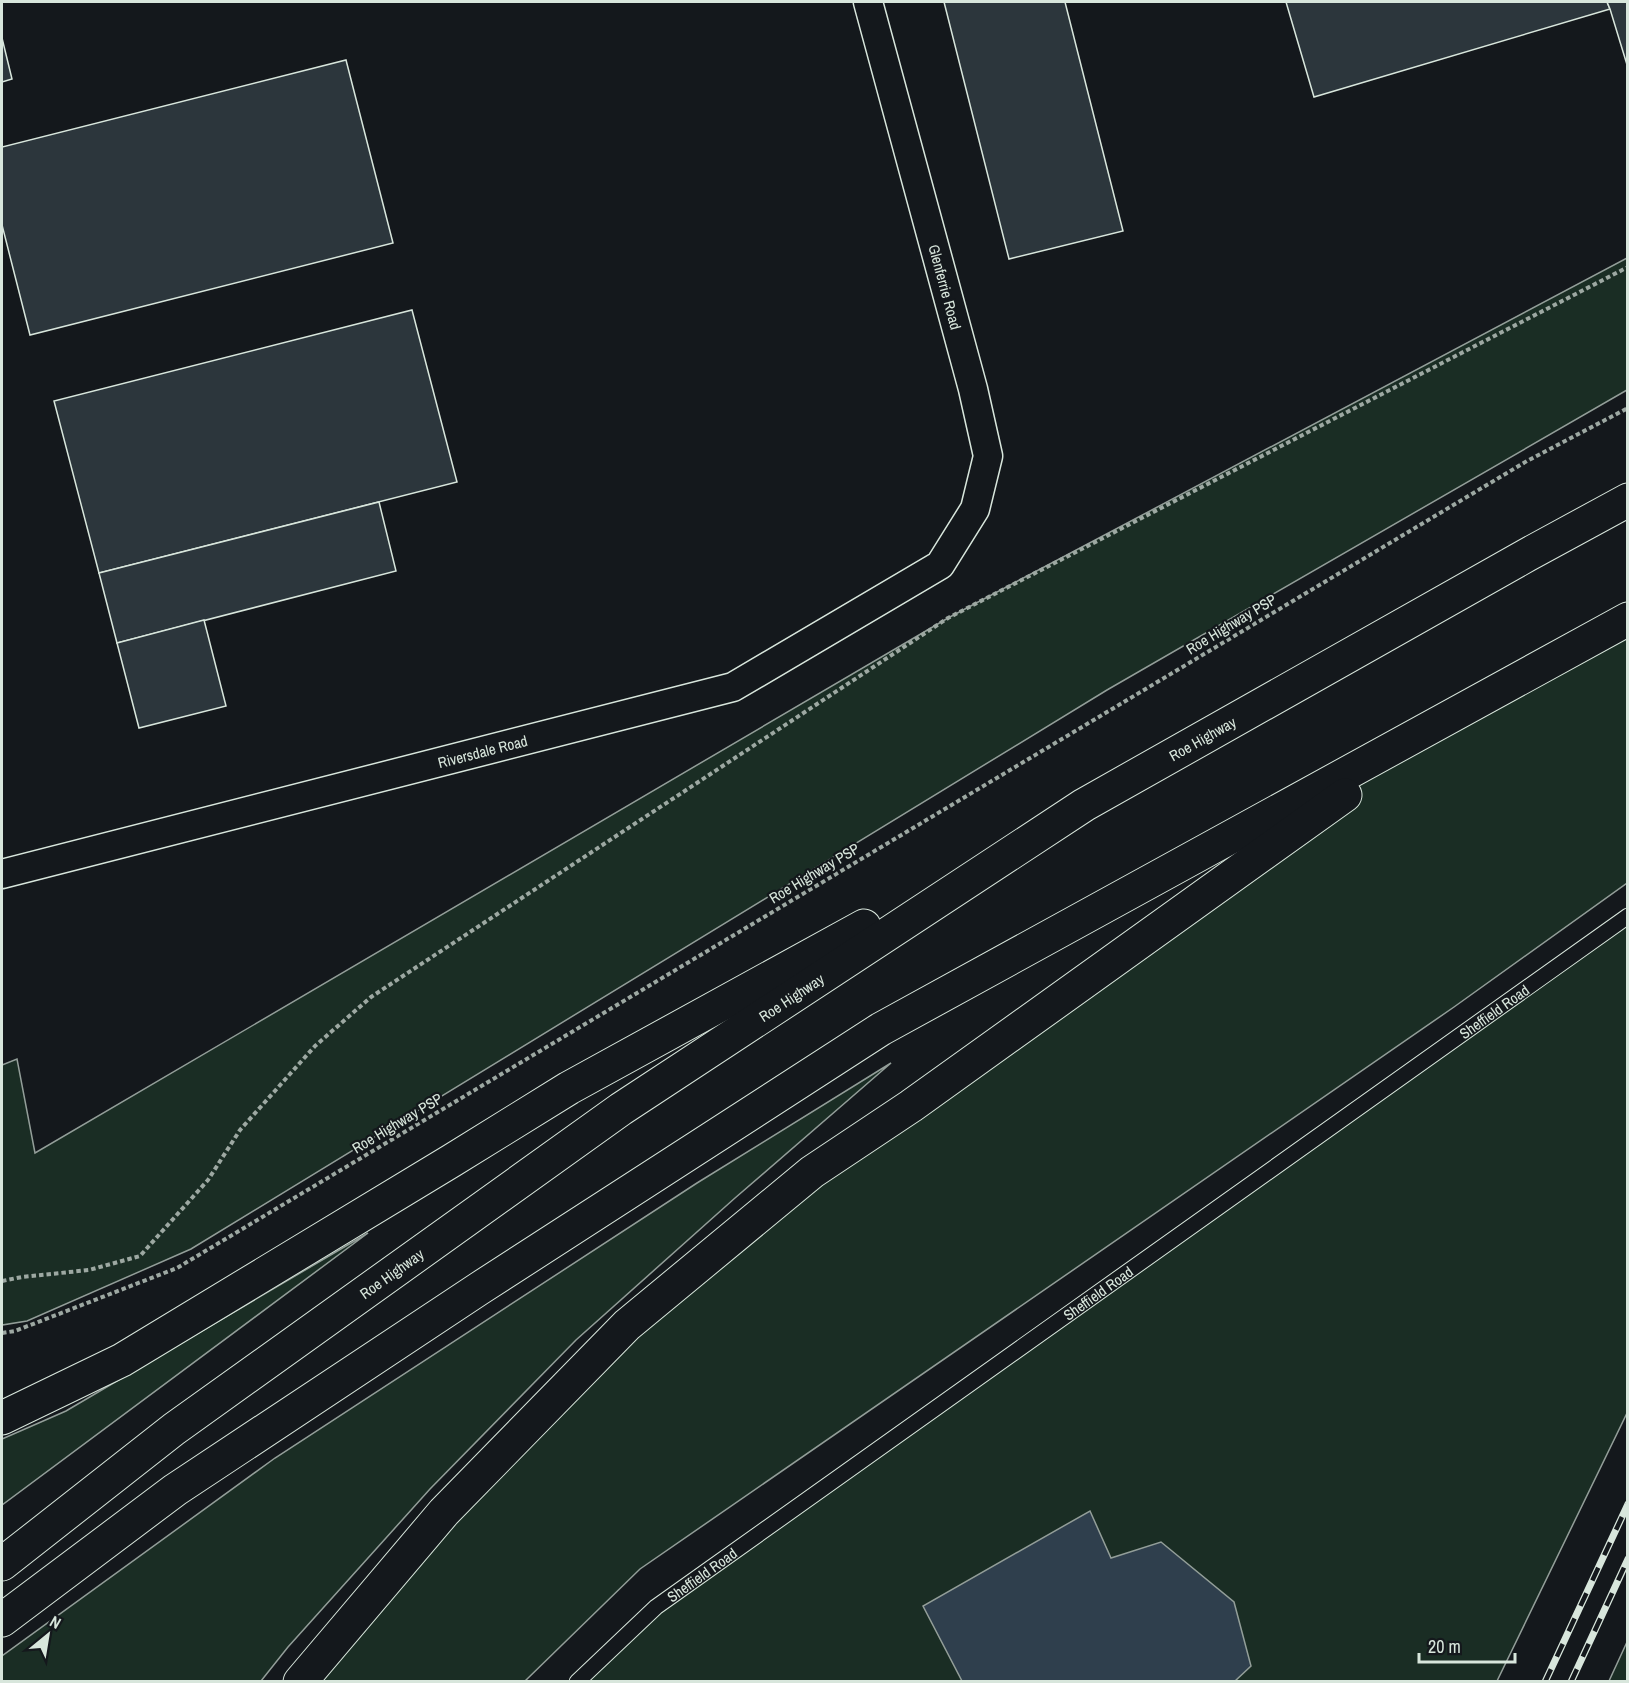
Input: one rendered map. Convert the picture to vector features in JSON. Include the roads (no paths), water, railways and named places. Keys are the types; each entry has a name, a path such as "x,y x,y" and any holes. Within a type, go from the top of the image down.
{"highway":[{"name":"Roe Highway","path":"2,1564 174,1429 621,1109 1084,805 1516,561 1628,501"},
{"path":"2,1620 175,1490 480,1288 881,1029 1628,619"},
{"path":"300,1682 444,1512 627,1325 720,1247 812,1172 921,1099 1466,708"},
{"path":"2,1418 122,1360 569,1088 1084,805"}],"street":[{"name":"Glenferrie Road","path":"868,2 973,389 988,456 975,509 940,565"},
{"name":"Riversdale Road","path":"2,874 733,687 940,565"}],"lane":[{"name":"Sheffield Road","path":"578,1682 656,1607 1628,916"}],"water":[{"path":"1090,1511 1111,1558 1161,1542 1234,1602 1251,1666 1235,1681 962,1681 923,1606"}],"railway":[{"path":"1545,1682 1628,1504"},
{"path":"1571,1682 1628,1559"}]}
